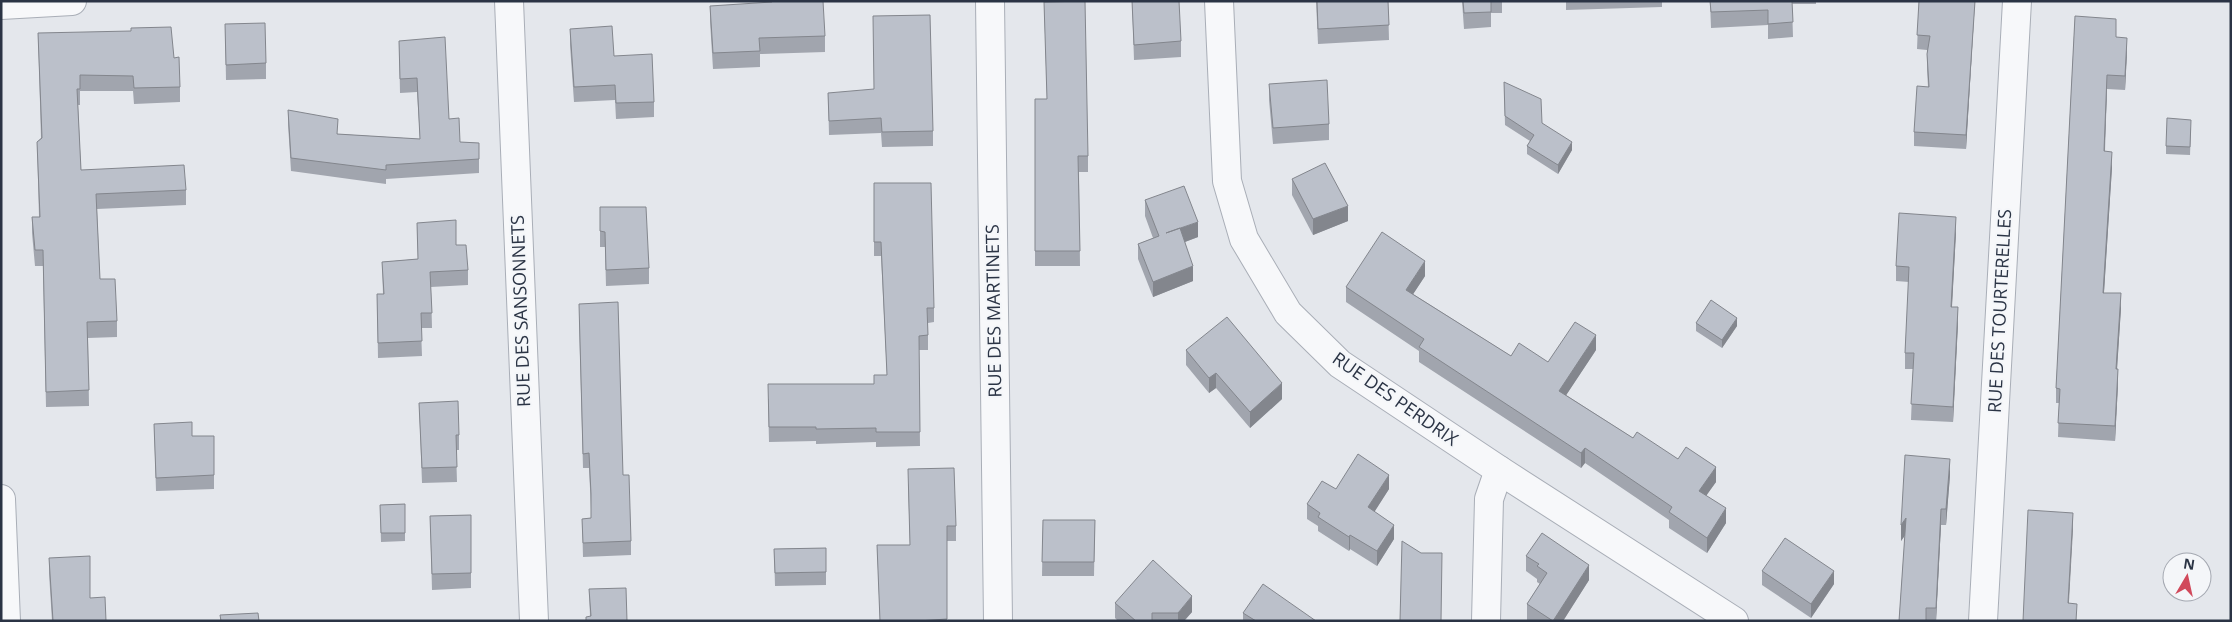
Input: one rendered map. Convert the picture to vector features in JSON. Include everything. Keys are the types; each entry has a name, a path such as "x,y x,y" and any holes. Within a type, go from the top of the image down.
{"street":[{"path":"1,5 72,1"},
{"name":"RUE DES SANSONNETS","path":"509,1 534,621"},
{"name":"RUE DES MARTINETS","path":"990,1 998,621"},
{"name":"RUE DES PERDRIX","path":"1219,1 1227,181 1244,239 1288,313 1340,364 1498,470 1734,621"},
{"name":"RUE DES TOURTERELLES","path":"1983,621 2018,1"},
{"path":"1486,621 1489,499 1498,470"},
{"path":"1,499 6,621"}],"building":[{"path":"772,1 823,1 825,36 759,38 760,51 713,53 710,6"},
{"path":"1085,1 1088,156 1078,156 1080,251 1035,251 1035,99 1047,99 1044,2"},
{"path":"1132,1 1179,1 1181,41 1134,45"},
{"path":"1317,1 1388,1 1389,25 1318,29"},
{"path":"1463,1 1491,1 1491,12 1464,13"},
{"path":"1710,1 1792,1 1793,22 1768,24 1768,10 1711,12"},
{"path":"1919,1 1975,1 1966,135 1914,132 1917,86 1929,87 1927,54 1930,36 1917,35"},
{"path":"930,15 933,131 882,132 881,118 829,121 828,93 874,89 873,16"},
{"path":"2075,16 2116,19 2116,37 2127,38 2125,76 2107,75 2104,151 2112,152 2103,293 2121,293 2116,369 2118,369 2115,426 2058,423 2060,389 2056,388"},
{"path":"265,23 266,63 226,65 225,24"},
{"path":"612,26 614,56 652,54 654,102 616,103 615,85 574,87 570,29"},
{"path":"171,27 174,58 179,57 180,87 134,88 133,76 80,75 80,89 77,89 81,170 184,165 186,190 96,194 100,279 115,279 117,321 87,322 89,390 46,392 43,250 35,250 32,217 40,217 37,142 42,138 38,33 131,31 131,28"},
{"path":"445,37 449,119 459,118 460,142 479,143 479,159 386,165 386,170 291,158 288,110 338,119 337,134 420,139 417,78 400,79 399,41"},
{"path":"1327,80 1329,124 1273,128 1269,84"},
{"path":"1504,82 1541,99 1542,123 1572,142 1558,165 1527,146 1534,135 1505,116"},
{"path":"2167,118 2191,120 2190,147 2166,146"},
{"path":"1325,163 1348,206 1313,219 1292,179"},
{"path":"874,183 931,183 934,308 927,308 928,335 919,336 920,432 876,432 876,428 816,429 816,427 769,427 768,384 874,384 874,375 887,375 881,242 874,242"},
{"path":"1184,186 1198,222 1180,228 1193,266 1153,282 1138,244 1159,236 1145,200"},
{"path":"600,207 646,207 649,268 606,270 605,232 600,231"},
{"path":"1899,213 1956,217 1951,307 1958,307 1953,407 1911,404 1914,353 1905,353 1909,267 1896,266"},
{"path":"456,220 456,245 466,245 468,270 430,272 432,313 421,313 422,341 378,343 377,294 384,294 382,262 418,259 417,223"},
{"path":"1382,232 1425,261 1406,290 1511,356 1519,343 1548,362 1575,322 1596,335 1559,391 1633,438 1637,432 1678,459 1686,447 1716,467 1699,491 1726,508 1707,538 1669,512 1672,507 1585,448 1581,453 1419,347 1424,339 1346,287"},
{"path":"1711,300 1737,318 1722,340 1696,323"},
{"path":"618,302 623,475 629,475 631,541 583,543 582,519 591,518 591,494 589,453 583,454 579,304"},
{"path":"1227,317 1282,383 1250,412 1216,373 1209,378 1186,350"},
{"path":"458,401 459,435 456,435 457,467 422,468 419,403"},
{"path":"192,422 192,436 214,436 214,475 156,478 154,424"},
{"path":"1358,454 1389,475 1368,507 1394,525 1377,551 1350,535 1349,537 1318,517 1320,513 1307,504 1322,481 1336,489"},
{"path":"1905,455 1950,459 1946,509 1941,509 1936,608 1926,608 1926,621 1899,621 1906,518 1901,525"},
{"path":"954,468 956,526 947,526 947,619 880,621 877,545 910,545 908,469"},
{"path":"405,504 405,533 381,533 380,505"},
{"path":"2028,510 2073,513 2068,603 2077,604 2076,621 2023,621"},
{"path":"471,515 471,573 432,574 430,516"},
{"path":"1043,520 1095,520 1094,562 1042,562"},
{"path":"1542,533 1589,565 1553,621 1527,604 1547,573 1537,566 1539,564 1526,556"},
{"path":"1785,538 1834,571 1811,604 1762,571"},
{"path":"1402,541 1421,553 1442,553 1441,621 1400,621"},
{"path":"826,548 826,572 775,573 774,549"},
{"path":"90,556 90,598 105,597 106,621 53,621 49,558"},
{"path":"1153,560 1192,596 1178,613 1152,613 1152,621 1136,621 1115,603"},
{"path":"1263,584 1316,621 1256,621 1243,613"},
{"path":"626,588 627,621 586,621 586,617 591,616 589,589"},
{"path":"258,613 259,621 221,621 220,615"}]}
